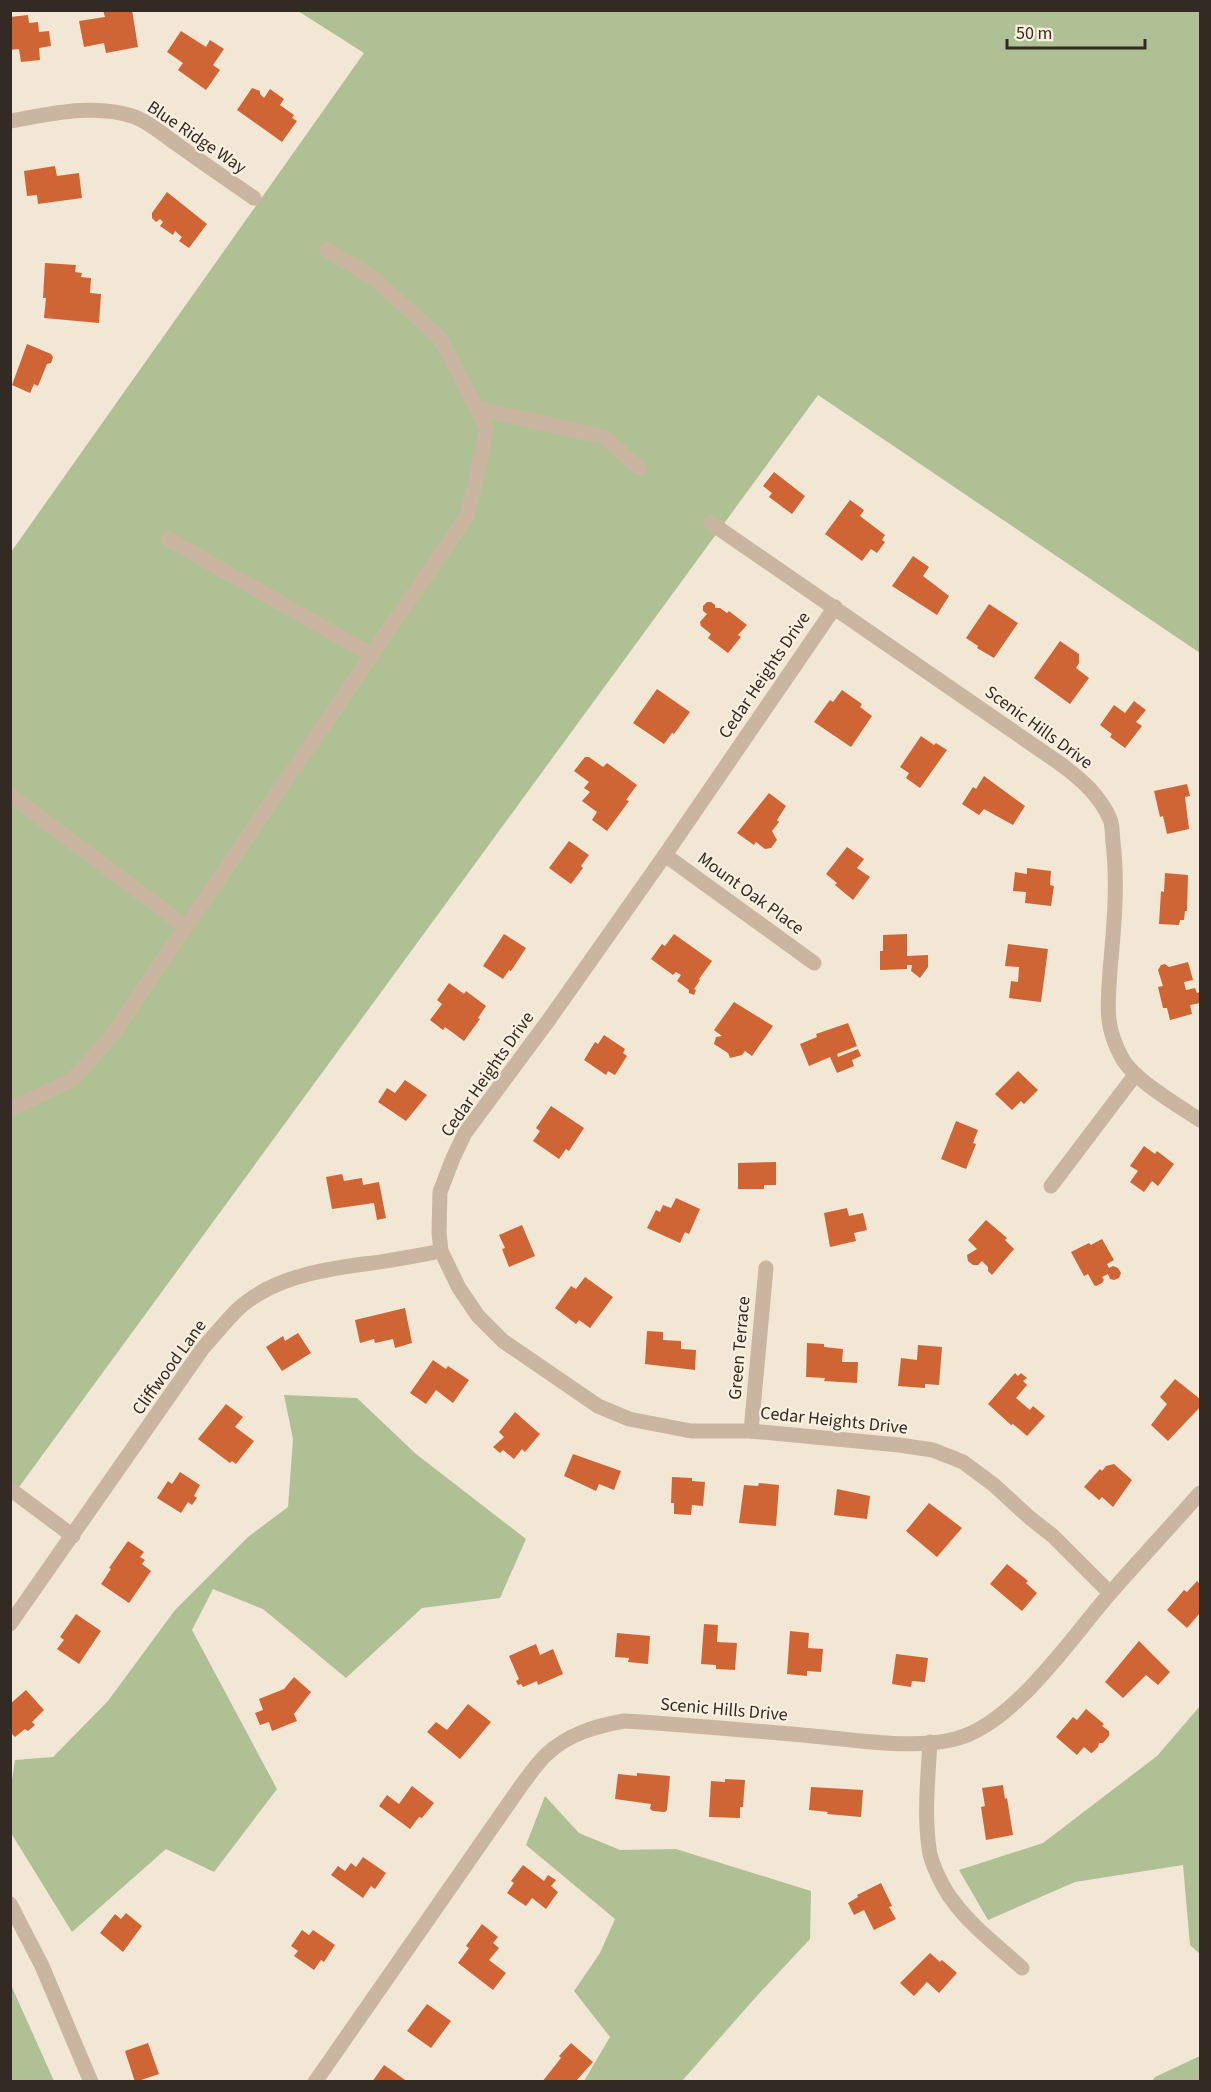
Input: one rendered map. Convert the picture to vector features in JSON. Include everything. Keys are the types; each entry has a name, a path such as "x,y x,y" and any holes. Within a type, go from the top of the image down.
{"street":[{"name":"Blue Ridge Way","path":"10,121 60,112 90,110 136,118 254,198"},
{"path":"10,1110 72,1080 110,1038 468,514 487,429 440,338 372,277 327,250"},
{"path":"476,408 604,437 639,468"},
{"name":"Scenic Hills Drive","path":"711,523 1084,781 1099,800 1111,821 1115,912 1107,1023 1122,1060 1135,1075 1200,1120"},
{"path":"168,539 372,654"},
{"name":"Cedar Heights Drive","path":"835,607 665,855 548,1021 465,1133 440,1192 441,1251 459,1288 478,1316 503,1341 598,1406 629,1419 691,1431 751,1431 933,1450 963,1462 994,1485 1053,1536 1110,1593"},
{"path":"10,795 186,927"},
{"name":"Mount Oak Place","path":"665,855 814,963"},
{"path":"1051,1186 1135,1075"},
{"name":"Cliffwood Lane","path":"10,1624 203,1348 238,1310 258,1295 284,1282 330,1268 441,1251"},
{"name":"Green Terrace","path":"751,1431 766,1268"},
{"path":"10,1489 73,1536"},
{"name":"Scenic Hills Drive","path":"315,2082 523,1783 546,1754 571,1736 597,1726 624,1720 879,1743 956,1739 986,1725 1013,1704 1032,1685 1110,1593 1200,1493"},
{"path":"930,1742 927,1791 929,1850 938,1874 952,1901 1022,1968"},
{"path":"10,1904 42,1966 91,2082"}],"green space":[{"path":"298,11 1200,11 1200,653 818,395 11,1498 11,552 364,53"},
{"path":"284,1395 357,1398 416,1454 526,1539 500,1598 422,1608 346,1678 263,1609 213,1589 192,1630 277,1789 214,1872 166,1849 72,1932 11,1833 11,1786 15,1760 53,1757 108,1701 175,1610 248,1537 288,1507 293,1439"},
{"path":"1200,1706 1200,1954 1190,1945 1183,1865 1075,1882 988,1920 959,1870 1043,1843 1157,1756"},
{"path":"545,1796 579,1833 620,1850 676,1849 811,1891 810,1939 682,2081 584,2081 610,2037 574,1991 600,1953 615,1919 526,1845"},
{"path":"11,1985 54,2081 11,2081"},
{"path":"1200,2056 1200,2081 1152,2081 1155,2077"}],"building":[{"path":"103,10 132,10 138,47 106,53 104,43 84,47 79,21 105,17"},
{"path":"28,15 29,23 38,22 39,32 49,31 51,46 39,48 40,60 21,62 19,49 10,50 10,17"},
{"path":"181,31 206,47 210,40 224,49 213,65 220,70 206,90 178,70 183,63 167,52"},
{"path":"252,88 260,91 264,98 270,89 284,99 280,105 294,115 292,118 297,121 282,142 237,110"},
{"path":"55,166 57,176 79,173 82,198 38,204 37,195 27,196 24,171"},
{"path":"167,192 207,224 189,248 179,241 182,237 175,231 173,235 160,226 163,222 160,219 156,222 152,218 152,213"},
{"path":"45,263 76,265 75,272 82,273 81,277 91,278 90,293 101,294 99,323 44,318"},
{"path":"27,344 53,357 51,363 47,364 38,386 34,384 30,393 12,385"},
{"path":"774,472 805,496 792,514 769,497 772,493 763,486"},
{"path":"850,500 864,510 860,516 885,535 882,540 885,542 877,553 871,549 862,561 825,534"},
{"path":"913,556 929,567 923,576 949,596 937,615 892,586"},
{"path":"711,602 715,608 720,608 727,613 729,611 747,625 738,635 741,637 728,653 708,638 711,634 701,626 700,622 707,614 703,611 703,606"},
{"path":"989,604 1018,623 994,658 966,638"},
{"path":"1060,641 1079,654 1079,663 1076,668 1089,678 1070,704 1034,678"},
{"path":"657,689 690,712 664,744 633,723"},
{"path":"842,690 862,704 860,707 872,716 851,747 814,722 830,700 833,702"},
{"path":"1134,701 1146,710 1136,722 1142,726 1125,748 1110,737 1112,734 1100,725 1114,705 1125,713"},
{"path":"921,736 947,750 920,788 906,778 909,773 900,767"},
{"path":"585,757 589,757 603,767 607,763 637,785 626,800 629,801 607,831 592,820 597,812 582,801 590,792 584,788 589,782 574,771"},
{"path":"984,776 1025,806 1013,825 984,809 979,815 962,804 973,787 976,789"},
{"path":"1187,784 1190,796 1185,797 1189,829 1167,834 1154,791"},
{"path":"769,793 786,806 772,831 777,840 771,848 765,849 756,842 754,845 737,833"},
{"path":"569,841 589,855 571,884 549,868"},
{"path":"847,847 864,859 857,868 870,877 853,900 826,874"},
{"path":"1027,868 1051,871 1050,885 1054,886 1051,906 1025,903 1026,892 1013,891 1015,872 1027,874"},
{"path":"1165,873 1188,875 1187,911 1185,911 1184,920 1180,920 1179,925 1159,924 1161,891 1164,892"},
{"path":"504,934 526,948 503,979 483,966"},
{"path":"674,934 712,961 699,979 694,995 677,981 681,975 676,972 673,975 651,959 662,944 665,946"},
{"path":"907,934 907,956 928,955 928,967 920,978 911,971 912,965 907,965 907,969 880,970 883,935"},
{"path":"1008,944 1048,949 1041,1002 1009,998 1011,981 1018,982 1019,967 1005,966"},
{"path":"1188,962 1193,980 1184,982 1186,990 1195,988 1197,993 1200,992 1200,1003 1190,1005 1192,1014 1170,1020 1167,1008 1163,1008 1158,987 1163,986 1158,970 1161,965 1165,964 1169,967"},
{"path":"449,983 464,994 466,991 486,1006 478,1018 480,1019 464,1041 445,1027 443,1030 430,1020 442,1004 437,1000"},
{"path":"734,1002 773,1026 752,1056 745,1051 742,1055 730,1058 728,1053 714,1044 716,1037 722,1036 714,1030"},
{"path":"848,1023 857,1046 837,1054 838,1057 858,1049 861,1056 852,1060 854,1066 837,1073 830,1057 809,1066 800,1044 817,1037 816,1034"},
{"path":"604,1035 625,1049 623,1053 627,1056 615,1075 608,1071 606,1075 584,1060 595,1042 598,1044"},
{"path":"1018,1071 1038,1090 1024,1104 1021,1101 1012,1110 995,1094"},
{"path":"405,1080 427,1095 406,1121 378,1102 387,1088 395,1093"},
{"path":"551,1106 584,1128 569,1151 566,1149 559,1159 533,1141 540,1131 536,1128"},
{"path":"956,1121 978,1130 973,1143 976,1144 966,1169 941,1159"},
{"path":"1144,1146 1155,1154 1157,1151 1174,1164 1158,1186 1152,1181 1144,1192 1130,1182 1138,1171 1130,1166"},
{"path":"776,1162 776,1185 764,1185 764,1189 738,1189 738,1163"},
{"path":"342,1174 344,1181 362,1178 363,1185 379,1182 386,1218 377,1220 374,1203 332,1209 326,1177"},
{"path":"676,1198 700,1209 689,1234 685,1232 680,1243 647,1228 656,1210 660,1212 663,1205 671,1208"},
{"path":"847,1208 849,1216 863,1213 867,1230 854,1233 856,1241 830,1247 824,1213"},
{"path":"986,1220 1007,1238 1005,1240 1014,1249 992,1275 982,1261 978,1265 973,1265 968,1261 967,1255 977,1249 968,1240"},
{"path":"522,1225 535,1256 509,1267 502,1249 505,1248 499,1235"},
{"path":"1102,1239 1114,1260 1107,1264 1109,1268 1113,1266 1118,1268 1121,1273 1119,1278 1114,1280 1110,1279 1108,1274 1102,1277 1104,1280 1102,1283 1096,1286 1088,1274 1084,1276 1071,1252"},
{"path":"585,1277 613,1297 590,1328 579,1320 576,1324 555,1308 571,1286 576,1289"},
{"path":"405,1308 412,1343 395,1348 393,1339 375,1343 374,1339 360,1343 355,1320"},
{"path":"647,1331 663,1332 663,1340 681,1341 681,1349 696,1350 695,1370 645,1364"},
{"path":"298,1333 311,1353 282,1371 266,1347 283,1336 285,1341"},
{"path":"807,1343 824,1344 824,1347 843,1349 842,1362 858,1362 857,1383 824,1381 825,1378 806,1377"},
{"path":"918,1345 942,1347 939,1385 925,1384 925,1388 898,1386 901,1358 917,1360"},
{"path":"433,1360 446,1369 448,1366 469,1380 453,1403 436,1390 426,1404 410,1393"},
{"path":"1015,1373 1018,1376 1021,1373 1027,1378 1023,1381 1027,1385 1016,1398 1030,1410 1033,1406 1045,1416 1027,1436 988,1404"},
{"path":"1175,1379 1200,1399 1200,1407 1168,1441 1151,1425 1167,1404 1160,1397"},
{"path":"226,1404 243,1417 235,1427 254,1441 236,1464 232,1461 230,1463 198,1439"},
{"path":"515,1412 540,1434 525,1452 522,1449 514,1459 503,1450 500,1453 493,1447 504,1437 499,1432"},
{"path":"573,1454 621,1471 614,1490 599,1484 596,1491 564,1476"},
{"path":"1114,1464 1132,1480 1113,1507 1102,1497 1099,1500 1084,1487 1100,1469 1102,1471 1106,1466"},
{"path":"180,1472 200,1485 194,1496 197,1498 192,1505 188,1502 181,1513 157,1498 168,1481 172,1484"},
{"path":"672,1477 692,1478 692,1481 705,1482 703,1506 692,1505 691,1515 674,1514 674,1503 671,1503"},
{"path":"759,1483 779,1485 776,1526 739,1523 744,1485 758,1486"},
{"path":"837,1489 870,1496 867,1519 834,1515"},
{"path":"929,1503 962,1528 937,1557 906,1531"},
{"path":"128,1541 144,1552 140,1557 145,1560 142,1564 151,1571 129,1603 101,1584"},
{"path":"1007,1564 1028,1581 1026,1583 1037,1593 1022,1611 990,1584"},
{"path":"1197,1581 1200,1584 1200,1613 1187,1628 1167,1610 1184,1590 1187,1592"},
{"path":"76,1614 101,1631 79,1664 57,1649 64,1640 60,1637"},
{"path":"704,1624 718,1625 717,1642 737,1643 735,1670 716,1669 716,1665 701,1664"},
{"path":"790,1631 809,1633 808,1648 823,1649 821,1672 807,1671 807,1676 787,1674"},
{"path":"617,1633 650,1636 648,1664 628,1662 629,1658 615,1657"},
{"path":"1139,1641 1170,1672 1158,1685 1146,1675 1123,1698 1105,1682"},
{"path":"536,1644 540,1655 553,1649 563,1674 538,1685 537,1681 523,1687 516,1681 519,1679 509,1656"},
{"path":"896,1654 928,1658 925,1682 912,1681 911,1687 892,1684"},
{"path":"294,1677 311,1692 294,1714 297,1721 272,1731 269,1722 260,1725 255,1713 263,1710 259,1699 284,1689"},
{"path":"26,1690 44,1710 32,1722 35,1725 15,1737 10,1732 10,1704"},
{"path":"468,1704 491,1722 460,1759 427,1732 436,1722 447,1730"},
{"path":"1086,1709 1104,1724 1102,1726 1109,1731 1109,1736 1103,1743 1099,1743 1093,1752 1091,1753 1084,1747 1077,1755 1056,1737 1073,1717 1077,1720"},
{"path":"637,1773 670,1776 665,1812 653,1811 650,1809 651,1804 615,1799 618,1774 637,1776"},
{"path":"725,1779 745,1780 740,1818 709,1817 711,1781 725,1782"},
{"path":"1003,1785 1013,1835 986,1840 981,1807 985,1806 982,1788"},
{"path":"412,1786 434,1803 410,1829 379,1806 387,1795 399,1804"},
{"path":"811,1787 863,1790 861,1817 809,1810"},
{"path":"363,1857 386,1873 375,1889 371,1886 363,1898 331,1875 338,1866 345,1871 351,1863 356,1867"},
{"path":"523,1865 544,1881 548,1875 556,1880 551,1886 558,1892 546,1909 532,1898 526,1906 507,1893 514,1883 511,1881"},
{"path":"881,1883 892,1906 889,1907 896,1919 874,1930 864,1910 854,1915 848,1903 858,1897 857,1895"},
{"path":"126,1913 142,1926 123,1952 100,1933 115,1914 121,1919"},
{"path":"482,1924 498,1937 493,1943 499,1948 489,1960 506,1973 493,1990 458,1963 469,1948 466,1946"},
{"path":"302,1930 309,1935 313,1930 335,1945 324,1962 321,1960 314,1970 294,1956 298,1951 291,1946"},
{"path":"930,1953 957,1973 939,1993 927,1982 914,1996 900,1983"},
{"path":"427,2004 451,2021 431,2048 407,2031"},
{"path":"148,2043 159,2074 135,2082 125,2051"},
{"path":"571,2043 593,2062 575,2082 542,2082 561,2058 559,2056"},
{"path":"384,2065 408,2082 372,2082"}]}
